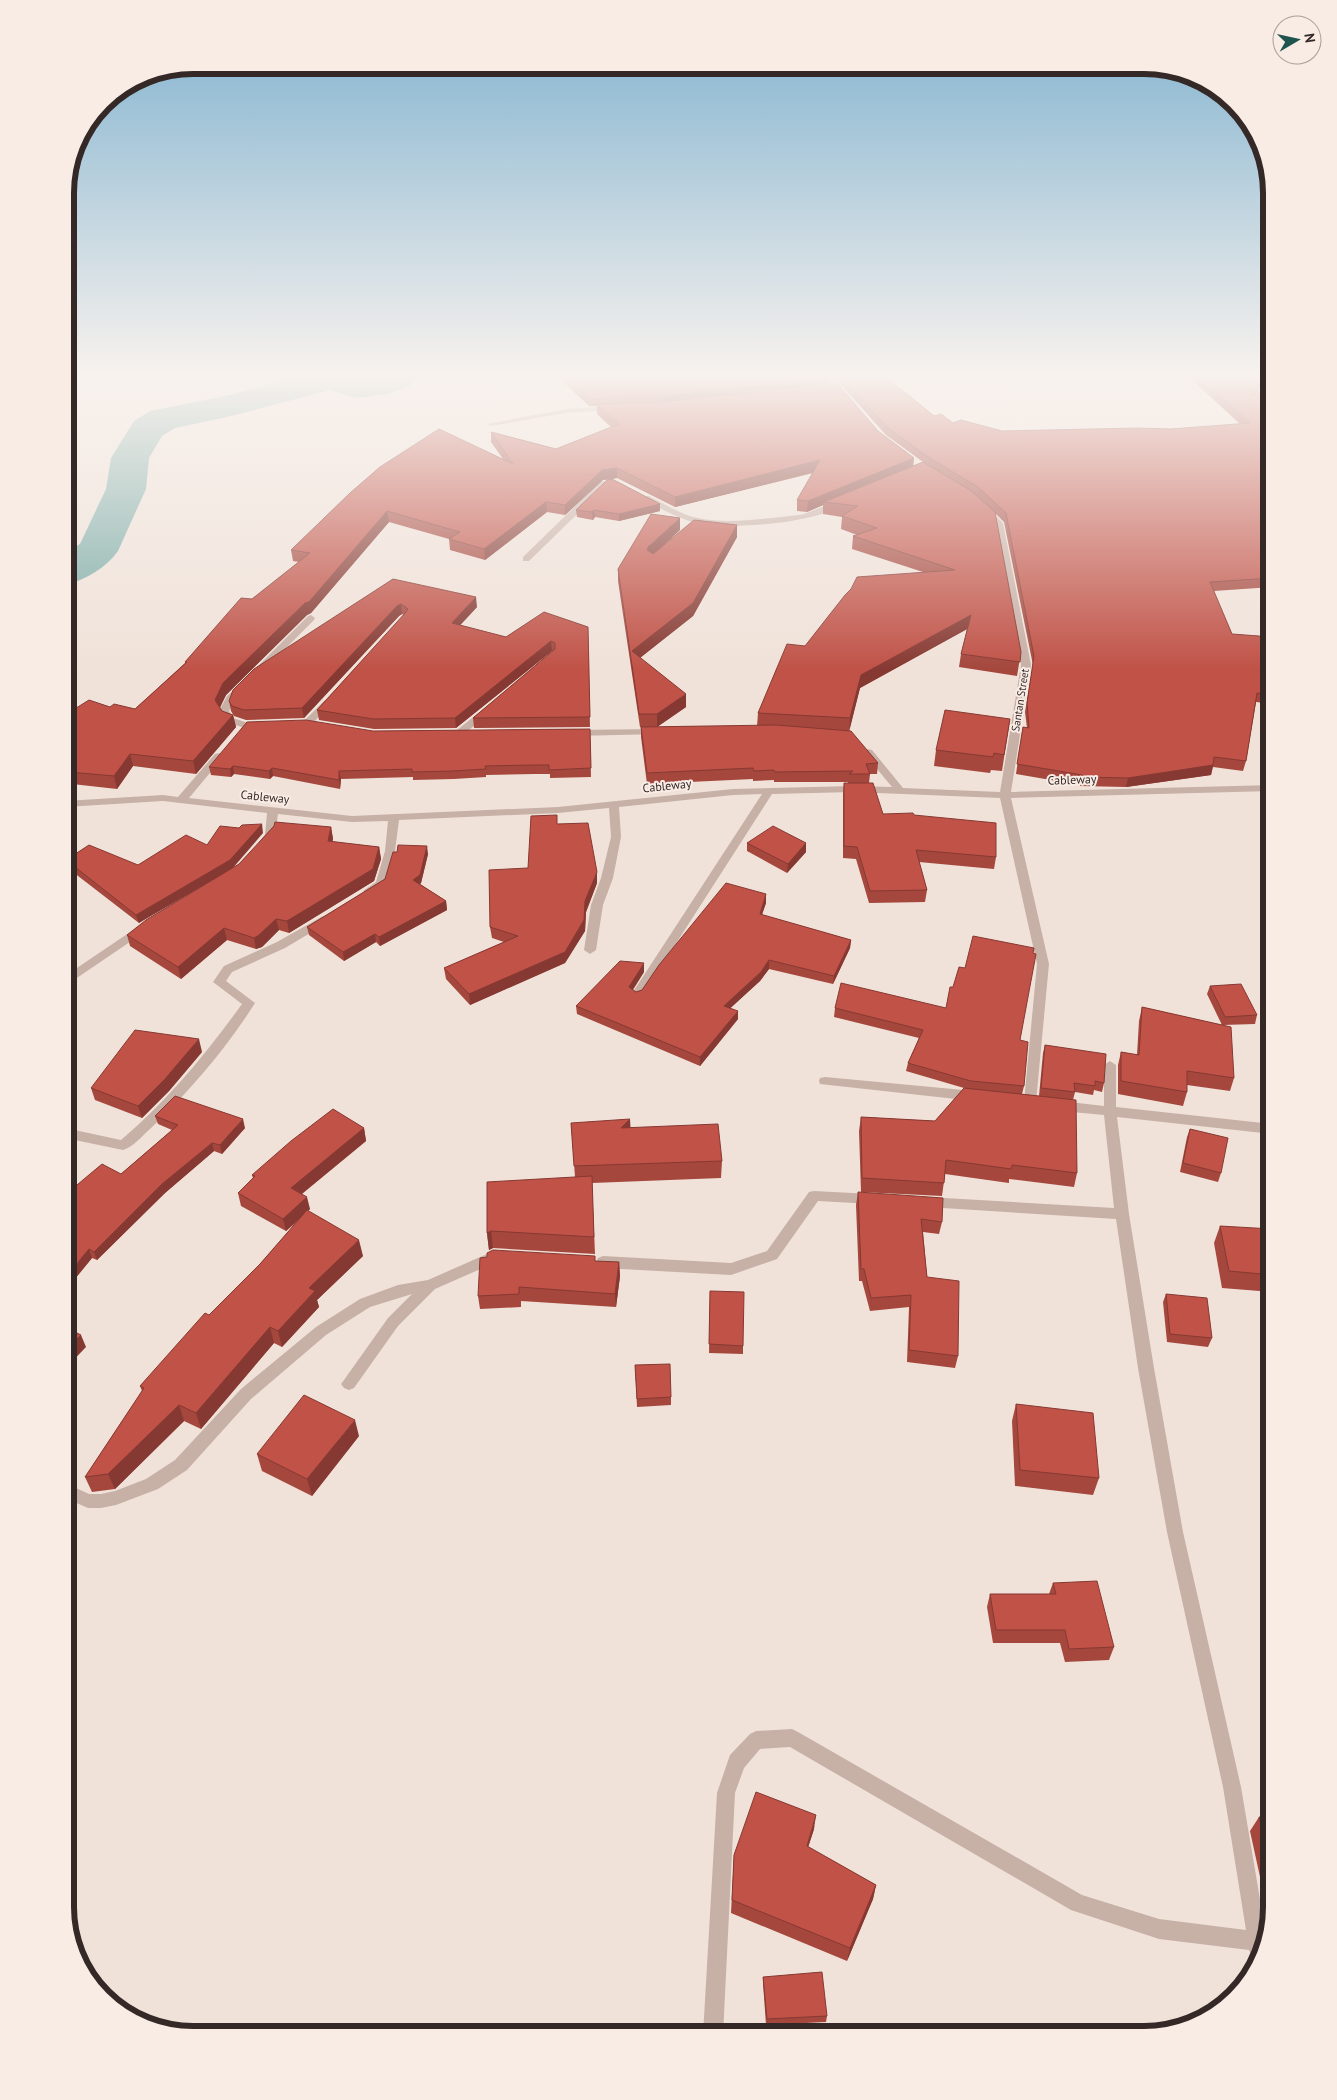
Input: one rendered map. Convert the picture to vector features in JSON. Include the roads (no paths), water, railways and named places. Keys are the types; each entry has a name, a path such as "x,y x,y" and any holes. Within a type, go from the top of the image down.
{"street":[{"path":"526,559 603,484 613,482 695,524 770,522 806,517 842,502"},
{"name":"Santan Street","path":"980,505 999,523 1026,665 1006,795 1043,964 1034,1102 1110,1112"},
{"path":"246,728 229,720 224,711 230,698 311,618"},
{"path":"281,724 313,724 334,695"},
{"path":"460,733 494,704"},
{"path":"566,733 673,732"},
{"path":"435,734 479,733"},
{"path":"864,747 900,791"},
{"path":"181,800 226,748"},
{"name":"Cableway","path":"74,803 163,798 352,818 558,810 733,792 854,789 1006,795 1263,788"},
{"path":"637,995 770,791"},
{"path":"590,950 597,905 607,878 616,836 614,804"},
{"path":"257,850 270,836 274,810"},
{"path":"357,899 381,884 390,851 394,817"},
{"path":"74,1136 123,1145 152,1122 213,1054 249,1003 219,982 228,969 281,946 334,914"},
{"path":"74,975 121,941 154,921"},
{"path":"1110,1065 1110,1112 1122,1214 1146,1368 1175,1532 1232,1787 1258,1943"},
{"path":"825,1081 991,1098"},
{"path":"1110,1112 1263,1128"},
{"path":"593,1261 732,1269 772,1255 814,1196 884,1200"},
{"path":"914,1201 1122,1214"},
{"path":"74,1494 88,1501 116,1498 152,1484 181,1465 246,1394 322,1332 365,1303 398,1290 430,1285 493,1256 513,1257"},
{"path":"349,1384 394,1322 430,1285"},
{"path":"713,2026 726,1793 737,1762 756,1740 792,1738 1078,1903 1159,1929 1257,1945"}],"waterway":[{"path":"74,566 97,551 126,489 128,474"}]}
